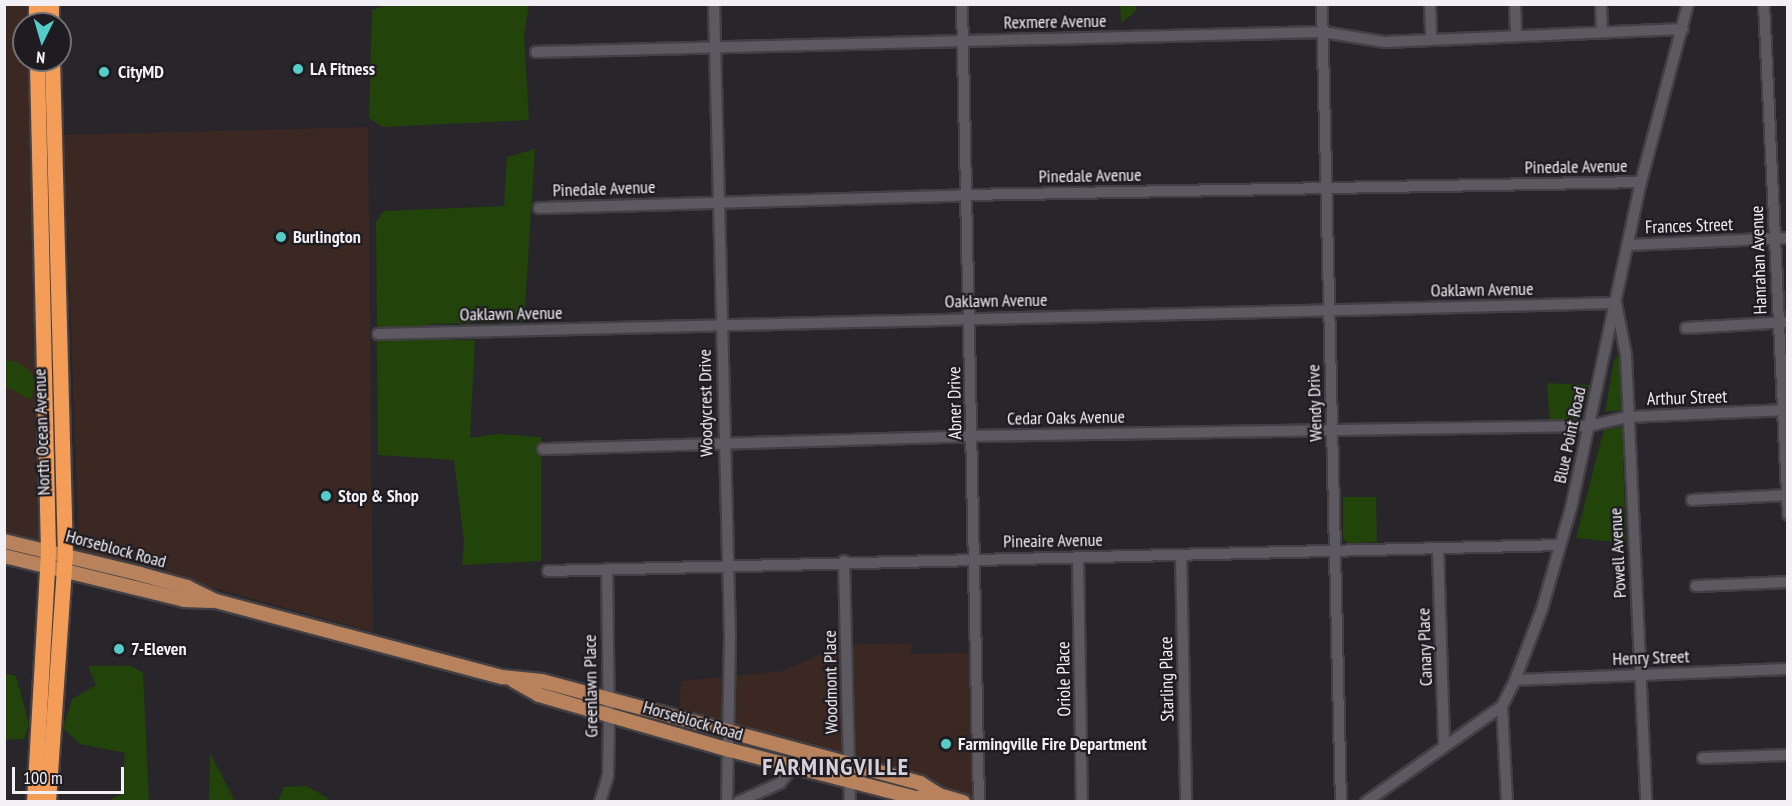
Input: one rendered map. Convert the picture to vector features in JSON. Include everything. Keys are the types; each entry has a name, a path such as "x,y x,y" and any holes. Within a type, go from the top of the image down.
{"highway":[{"name":"North Ocean Avenue","path":"34,801 47,558 37,72"},
{"name":"North Ocean Avenue","path":"48,801 65,562 52,72"}],"main road":[{"name":"Horseblock Road","path":"4,541 47,558 187,587 216,601 512,680 542,681 730,734 920,783 939,795 963,801"},
{"name":"Horseblock Road","path":"4,556 47,558"},
{"name":"Horseblock Road","path":"512,680 539,695 793,767 915,798 939,795"}],"street":[{"name":"Woodycrest Drive","path":"714,4 723,445 728,564 730,750 727,801"},
{"name":"Abner Drive","path":"962,4 979,801"},
{"name":"Wendy Drive","path":"1322,4 1341,801"},
{"path":"1430,4 1431,39"},
{"path":"1515,4 1516,34"},
{"path":"1601,4 1602,32"},
{"name":"Blue Point Road","path":"1366,801 1502,706 1515,680 1542,609 1559,545 1589,426 1663,88 1683,29 1688,4"},
{"name":"Hanrahan Avenue","path":"1764,4 1774,239 1783,322 1788,514"},
{"name":"Rexmere Avenue","path":"536,52 1323,32 1385,42 1516,34 1683,29"},
{"name":"Pinedale Avenue","path":"539,208 966,195 1641,182"},
{"name":"Frances Street","path":"1628,245 1788,238"},
{"name":"Oaklawn Avenue","path":"378,333 1616,303"},
{"name":"Powell Avenue","path":"1616,303 1626,355 1646,801"},
{"path":"1686,328 1783,322"},
{"name":"Arthur Street","path":"1589,426 1627,417 1785,410"},
{"name":"Cedar Oaks Avenue","path":"543,449 972,436 1589,426"},
{"path":"1692,500 1787,495"},
{"name":"Pineaire Avenue","path":"548,571 844,561 1559,545"},
{"name":"Canary Place","path":"1438,549 1444,745"},
{"name":"Starling Place","path":"1181,555 1186,801"},
{"name":"Oriole Place","path":"1078,556 1082,801"},
{"name":"Woodmont Place","path":"844,561 850,801"},
{"name":"Greenlawn Place","path":"600,801 608,776 607,569"},
{"path":"1696,586 1788,582"},
{"name":"Henry Street","path":"1515,680 1788,669"},
{"path":"1502,706 1507,801"},
{"path":"1703,758 1788,754"},
{"path":"738,801 780,783 793,767"}],"shaded area":[{"path":"27,4 27,12 12,12 12,72 28,72 38,545 5,537 4,5"},
{"path":"368,127 373,632 79,551 64,135"},
{"path":"911,643 911,654 969,653 974,797 986,801 917,801 679,718 681,681 783,671 842,645"}],"green space":[{"path":"391,4 529,5 524,35 529,120 383,127 369,118 372,10"},
{"path":"1120,5 1137,5 1135,12 1121,23"},
{"path":"535,149 524,322 429,324 429,340 475,340 470,438 497,434 541,437 541,561 462,565 464,542 454,460 378,455 376,222 384,211 504,206 507,157"},
{"path":"1619,355 1622,410 1605,412 1614,360"},
{"path":"4,359 19,363 32,373 35,383 31,400 5,386"},
{"path":"1547,383 1590,385 1580,420 1550,422"},
{"path":"1622,427 1626,543 1576,538 1604,429"},
{"path":"1343,497 1376,497 1377,542 1349,543 1343,539"},
{"path":"88,666 131,666 143,673 149,801 108,801 122,793 125,753 80,744 63,728 72,699 96,685"},
{"path":"4,673 16,676 29,724 24,739 5,740"},
{"path":"210,753 232,795 234,801 209,801"},
{"path":"306,786 328,798 326,801 278,801 284,787"}],"place":[{"name":"LA Fitness","path":"298,69"},
{"name":"CityMD","path":"104,72"},
{"name":"Burlington","path":"281,237"},
{"name":"Stop & Shop","path":"326,496"},
{"name":"7-Eleven","path":"119,649"},
{"name":"Farmingville Fire Department","path":"946,744"}],"district":[{"name":"FARMINGVILLE","path":"836,767"}]}
